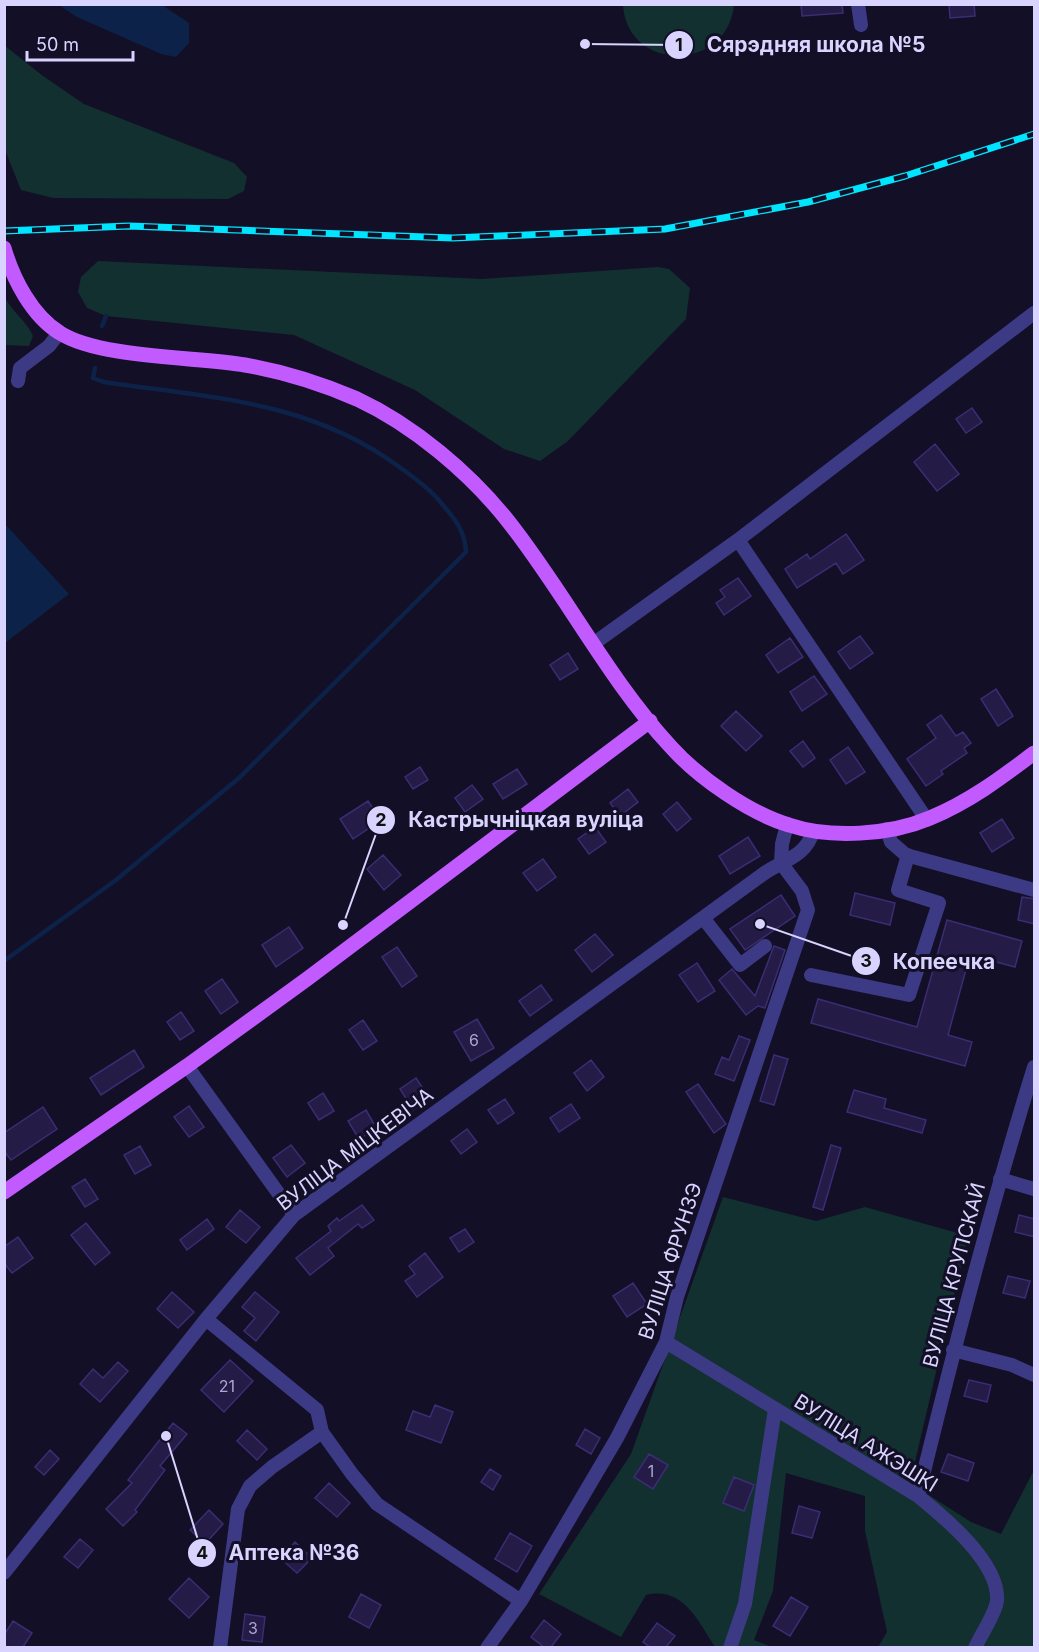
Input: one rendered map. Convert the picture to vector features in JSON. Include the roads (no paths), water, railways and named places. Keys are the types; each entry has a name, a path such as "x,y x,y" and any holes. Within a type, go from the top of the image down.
{"main road":[{"path":"4,248 19,286 59,333 109,349 245,365 312,380 362,402 456,464 507,520 593,644 650,721 682,759 710,783 787,825 813,831 887,829 927,820 987,788 1035,753"},
{"path":"4,1192 187,1066 650,721"}],"street":[{"path":"858,4 861,25"},
{"path":"593,644 738,540 1035,313"},
{"path":"18,381 20,368 49,346 59,333"},
{"path":"738,540 927,820"},
{"path":"781,863 782,844 787,825"},
{"path":"887,829 891,842 908,855 1035,890"},
{"name":"ВУЛІЦА МІЦКЕВІЧА","path":"4,1573 206,1319 294,1215 781,863 799,854 810,844 813,831"},
{"path":"811,975 909,995 939,903 898,890 908,855"},
{"name":"ВУЛІЦА ФРУНЗЭ","path":"488,1647 521,1601 618,1438 666,1342 677,1297 808,910 802,891 781,863"},
{"path":"704,919 740,965 765,946"},
{"path":"187,1066 294,1215"},
{"name":"ВУЛІЦА КРУПСКАЙ","path":"918,1496 953,1350 999,1179 1035,1067"},
{"path":"999,1179 1035,1189"},
{"path":"206,1319 317,1410 322,1432 377,1504 521,1601"},
{"name":"ВУЛІЦА АЖЭШКІ","path":"666,1342 918,1496 951,1523 993,1575 997,1602 975,1647"},
{"path":"953,1350 1012,1365 1035,1374"},
{"path":"730,1647 746,1604 775,1409"},
{"path":"220,1647 238,1509 250,1486 272,1467 322,1432"}],"water":[{"path":"59,5 162,5 189,23 189,43 176,57 161,54 77,17"},
{"path":"5,524 69,594 5,643"}],"waterway":[{"path":"102,326 106,316"},
{"path":"4,961 116,880 239,778 466,552 460,529 437,498 408,473 364,444 329,427 257,405 104,382 93,378 95,368"}],"railway":[{"path":"4,231 129,226 453,238 665,229 808,202 905,176 1034,134"}],"place":[{"name":"Сярэдняя школа №5","path":"585,44"},
{"name":"Копеечка","path":"760,924"},
{"name":"Кастрычніцкая вуліца","path":"343,925"},
{"name":"Аптека №36","path":"166,1436"}]}
